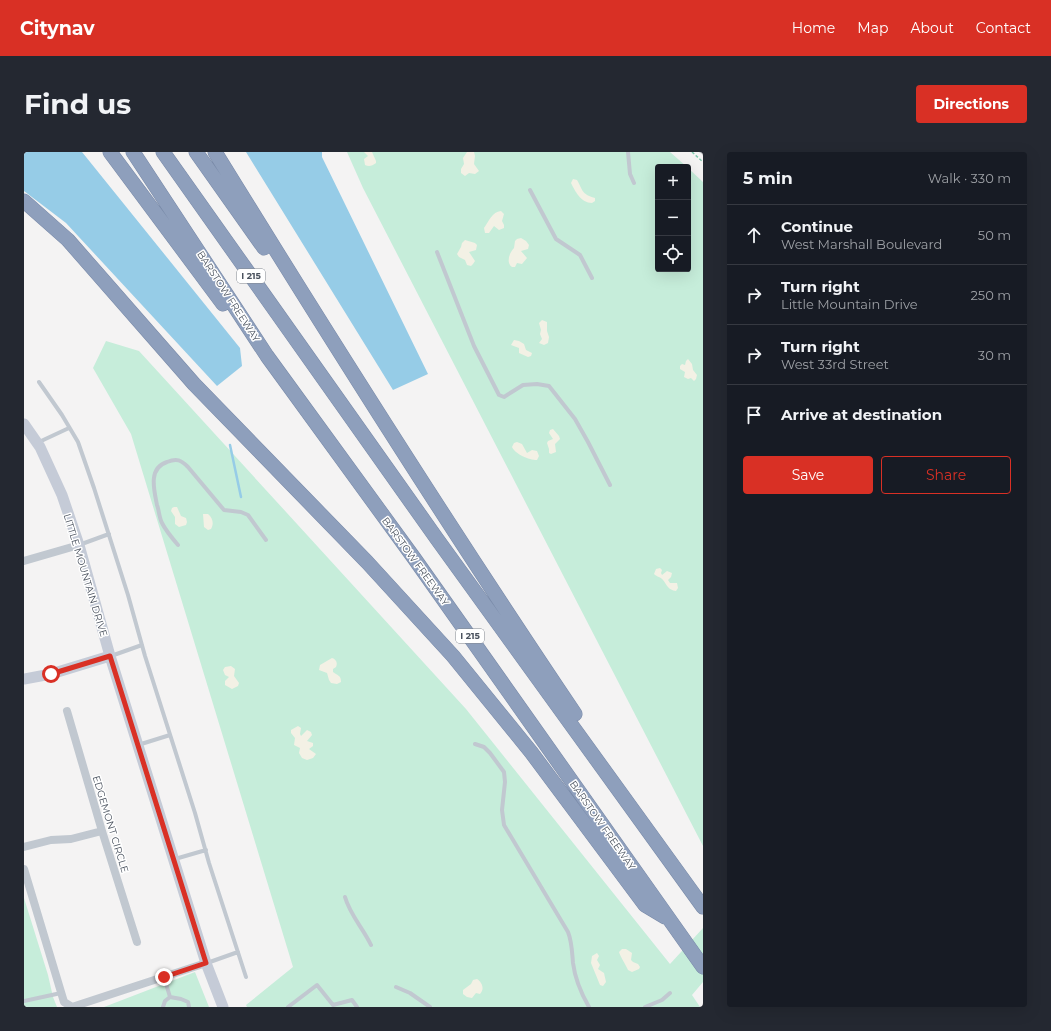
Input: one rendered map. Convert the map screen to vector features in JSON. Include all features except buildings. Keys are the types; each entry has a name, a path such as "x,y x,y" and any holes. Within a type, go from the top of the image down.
{"highway":[{"path":"110,152 220,300 267,356"},
{"name":"BARSTOW FREEWAY","path":"133,152 267,356 414,558 703,967"},
{"name":"I 215","path":"163,152 437,540 703,907"},
{"path":"196,152 322,326"},
{"path":"215,152 322,326 491,590 589,736 594,756"},
{"path":"24,201 68,240 194,384 367,562 453,656 531,752 645,905 669,919"}],"main road":[{"name":"LITTLE MOUNTAIN DRIVE","path":"24,424 37,443 62,495 79,545 110,656 206,963 224,1007"},
{"path":"24,679 51,674 110,656"}],"street":[{"path":"24,561 79,545"},
{"name":"EDGEMONT CIRCLE","path":"67,711 102,831 137,942"},
{"path":"24,847 51,840 72,839 102,831"},
{"path":"24,869 63,998 72,1007 206,963"}],"lane":[{"path":"628,152 630,174 634,183"},
{"path":"530,190 556,239 580,255 592,278"},
{"path":"437,252 474,346 499,395 504,397 523,385 537,384 549,386 575,419 610,485"},
{"path":"38,382 62,415 78,442 109,534 142,645 246,977"},
{"path":"37,443 69,428"},
{"path":"178,545 167,532 161,521 153,480 154,473 163,463 176,459 182,461 188,467 224,510 241,512 248,515 266,540"},
{"path":"79,545 109,534"},
{"path":"110,656 142,645"},
{"path":"138,745 170,735"},
{"path":"474,744 484,747 504,772 505,782 502,810 504,825 572,940 575,975 581,992 589,1007"},
{"path":"174,859 206,850"},
{"path":"345,897 350,912 371,945"},
{"path":"206,963 238,952"},
{"path":"164,977 170,997"},
{"path":"288,1007 317,985 333,1004 352,1000 357,1007"},
{"path":"396,987 410,993 430,1007"},
{"path":"645,1007 662,1000 670,993"},
{"path":"163,1007 165,1001 170,997 188,1002 189,1007"},
{"path":"24,1000 63,998"}],"path":[{"path":"692,152 703,162"}],"green space":[{"path":"347,152 670,152 684,164 655,164 655,272 691,272 691,171 703,182 703,846 363,188"},
{"path":"106,341 139,351 466,709 670,964 703,928 703,982 692,995 700,1007 247,1007 246,1005 293,967 131,434 93,368"},
{"path":"24,898 48,975 53,997 57,1007 24,1007"},
{"path":"195,972 209,1007 104,1007"}],"sand":[{"path":"364,152 372,152 376,163 370,166 365,165 364,159 368,156"},
{"path":"467,152 474,152 474,164 479,171 475,174 469,173 465,176 461,173 461,169 464,164 463,158"},
{"path":"573,179 577,180 585,193 595,198 595,201 592,203 582,199 571,183"},
{"path":"501,211 504,214 502,221 504,228 499,230 494,226 489,233 485,233 484,228 491,217 495,213"},
{"path":"521,238 529,245 528,249 521,251 527,258 522,264 517,263 515,267 512,267 509,263 510,255 514,248 515,241"},
{"path":"465,240 477,245 476,250 469,252 475,261 471,266 467,265 465,260 457,254"},
{"path":"542,320 547,322 549,337 548,343 544,345 539,343 542,339 539,323"},
{"path":"514,340 524,344 526,350 532,353 531,356 528,357 519,353 519,348 511,345"},
{"path":"688,359 697,375 694,381 691,378 688,379 684,377 685,372 680,369 680,366 682,364 685,365"},
{"path":"553,429 560,439 555,444 556,452 551,454 549,453 547,443 553,439 549,433 550,430"},
{"path":"517,442 522,444 527,453 532,450 537,451 539,456 537,460 526,458 516,452 512,447 514,443"},
{"path":"174,507 177,507 181,516 186,518 186,525 179,527 175,524 175,517 171,511"},
{"path":"203,514 208,514 211,517 213,523 211,529 208,530 204,527"},
{"path":"660,568 662,570 662,575 667,571 672,573 668,580 670,583 677,583 678,588 676,591 669,588 662,579 654,574 656,569"},
{"path":"332,658 336,660 337,663 336,667 333,669 333,672 339,676 341,680 341,682 337,684 331,683 327,673 319,670 320,665"},
{"path":"231,666 235,669 234,676 239,683 238,686 232,689 225,685 225,681 229,677 225,675 223,670 225,667"},
{"path":"298,726 301,728 301,736 307,730 311,732 312,735 307,741 313,743 313,746 309,749 316,754 313,758 307,760 302,758 299,753 300,748 294,745 295,738 291,733 291,730"},
{"path":"622,949 626,949 632,953 631,960 638,964 640,967 639,969 632,972 628,970 619,952"},
{"path":"597,953 599,956 597,960 600,965 598,969 604,973 606,982 603,986 600,985 591,963 592,956"},
{"path":"477,979 482,986 482,992 480,994 476,993 472,998 467,997 463,994 463,990 471,984 473,980"}],"water":[{"path":"24,152 82,152 240,348 242,366 217,386 66,223 24,191"},
{"path":"246,152 322,152 322,157 428,374 393,390"}],"waterway":[{"path":"230,445 241,497"}],"route":[{"path":"51,674 110,656 206,963 164,977"}]}
